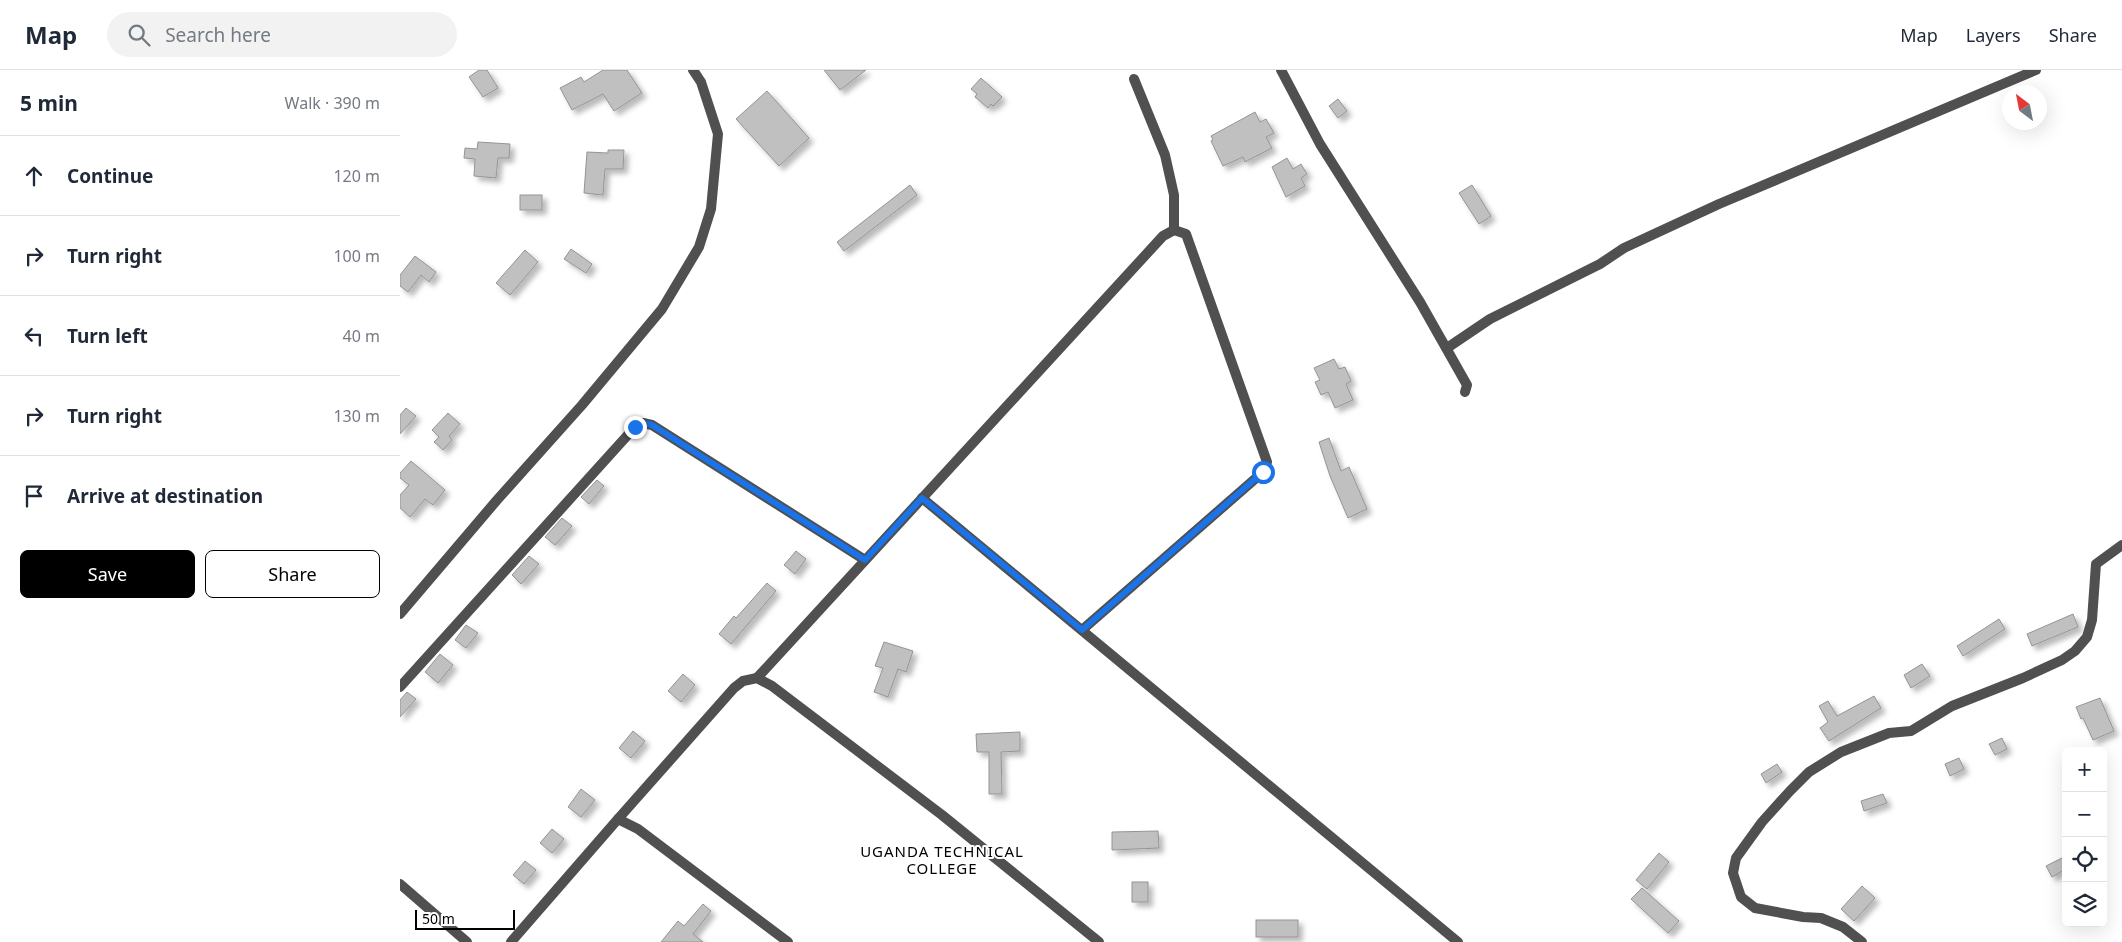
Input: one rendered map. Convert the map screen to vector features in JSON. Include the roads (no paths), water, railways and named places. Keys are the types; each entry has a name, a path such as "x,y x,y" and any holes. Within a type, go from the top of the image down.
{"street":[{"path":"400,614 497,500 582,405 662,309 699,247 711,209 718,134 701,82 693,70"},
{"path":"1281,70 1320,144 1447,348 1467,385 1465,392"},
{"path":"1447,348 1490,319 1600,264 1624,248 1718,204 2036,70"},
{"path":"1134,79 1165,155 1174,195 1174,230"},
{"path":"511,942 734,688 743,681 756,678 1163,236 1174,230 1186,234 1267,462 1263,472 1082,630"},
{"path":"400,686 635,427 643,423 652,425 865,560"},
{"path":"922,498 1458,942"},
{"path":"1862,942 1843,927 1821,918 1755,908 1742,897 1733,872 1736,858 1762,822 1777,808 1790,791 1809,772 1841,752 1890,733 1912,731 1952,706 2023,678 2062,660 2075,650 2087,637 2092,620 2096,564 2122,545"},
{"path":"756,678 772,686 942,815 1099,942"},
{"path":"618,819 638,828 788,942"},
{"path":"400,884 467,942"}],"district":[{"name":"UGANDA TECHNICAL COLLEGE","path":"942,860"}]}
